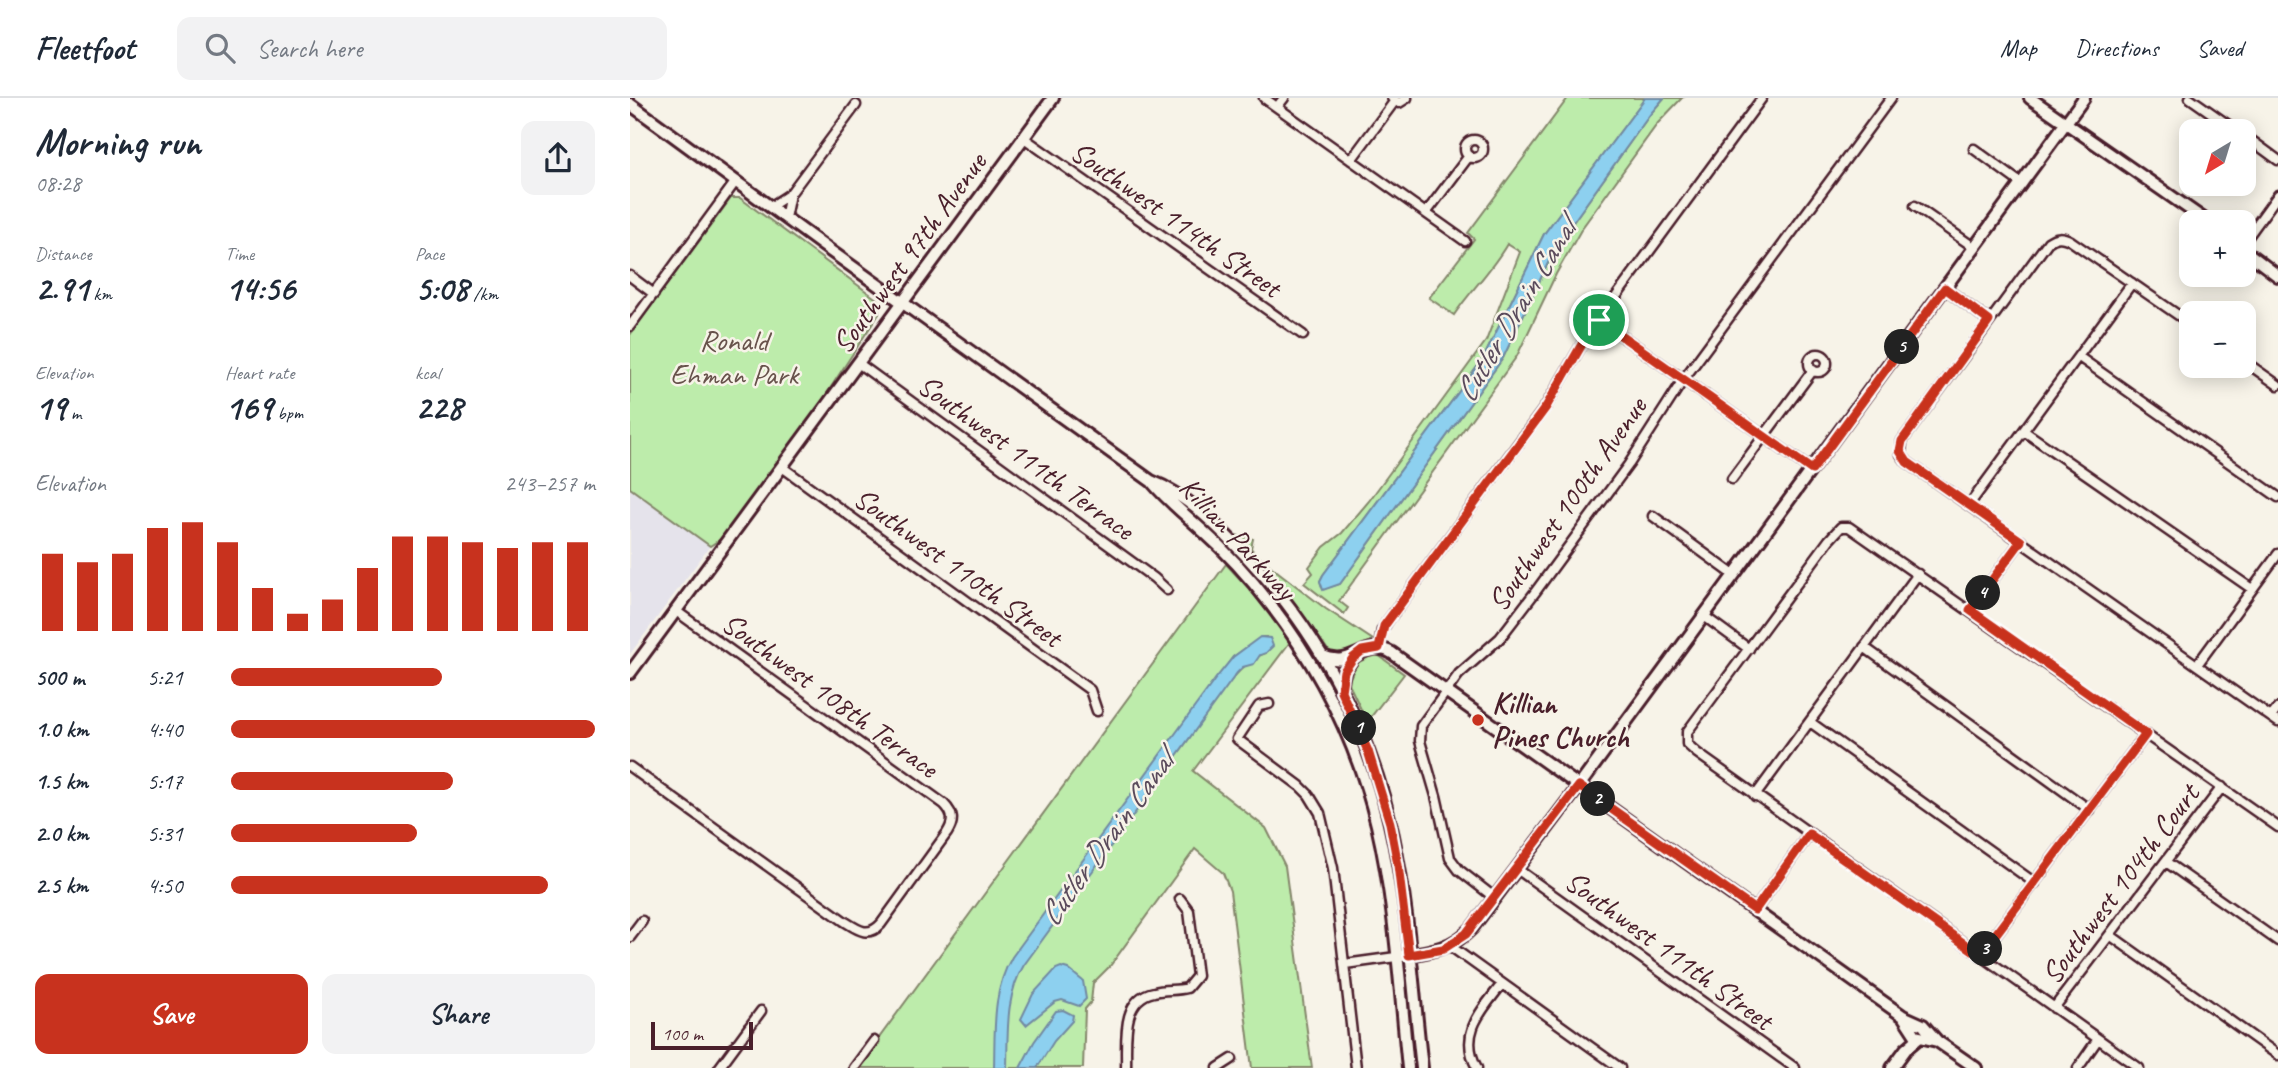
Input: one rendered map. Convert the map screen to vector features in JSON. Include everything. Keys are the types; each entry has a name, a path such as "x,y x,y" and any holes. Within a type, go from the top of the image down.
{"street":[{"name":"Southwest 97th Avenue","path":"630,674 1053,98"},
{"path":"1264,98 1465,241"},
{"path":"1277,107 1284,98"},
{"path":"1351,160 1393,100 1402,103 1407,98"},
{"path":"1379,648 1384,626 1546,407 1585,339 1762,98"},
{"name":"Southwest 100th Avenue","path":"1495,898 1459,870 1450,858 1433,782 1420,741 1421,726 1468,665 1503,634 1629,464 1684,380 1891,98"},
{"path":"2030,98 2191,210"},
{"path":"1345,964 1450,946 1472,928 2084,98"},
{"path":"2190,98 2220,119"},
{"name":"Killian Parkway","path":"630,104 901,303 1151,481 1220,547 1262,594 1298,643 1330,699 1356,758 1374,816 1384,860 1408,1068"},
{"path":"770,207 790,194 856,105"},
{"name":"Southwest 114th Street","path":"1024,138 1303,335"},
{"path":"2256,144 2278,160"},
{"path":"1974,149 2022,184"},
{"path":"1426,214 1469,156"},
{"path":"630,326 736,181"},
{"path":"785,218 790,194"},
{"path":"2256,225 2278,195"},
{"path":"1915,206 1975,248"},
{"path":"2179,316 2071,240 2061,237 2048,242 1902,441 1900,451 1907,462 2275,719 2278,708"},
{"path":"2256,259 2278,276"},
{"path":"630,276 654,294"},
{"path":"1969,505 2132,284"},
{"path":"1945,288 1989,321"},
{"path":"1599,320 1812,470"},
{"path":"2078,357 2278,497"},
{"name":"Southwest 111th Terrace","path":"858,363 1167,590"},
{"path":"2256,369 2278,385"},
{"path":"1732,479 1813,370"},
{"path":"2024,431 2252,589"},
{"name":"Southwest 110th Street","path":"782,467 1090,690 1097,711"},
{"name":"Killian Parkway","path":"1151,481 1169,488 1241,551 1286,603 1321,655 1341,691 1368,751 1387,814 1398,865 1422,1068"},
{"path":"1653,516 1734,575"},
{"path":"2138,1068 1691,749 1686,740 1687,732 1829,540 1841,527 1853,528 2278,827"},
{"path":"1970,610 2021,541"},
{"path":"2197,665 2278,554"},
{"path":"1755,796 1918,574"},
{"name":"Southwest 108th Terrace","path":"630,767 860,931 872,932 881,924 947,834 953,819 944,804 676,611"},
{"path":"1704,616 1749,649"},
{"path":"1864,647 2090,810"},
{"path":"1341,691 1344,671 1362,651 1379,648 1392,653 1903,1016 1919,1031 1976,1068"},
{"path":"1321,655 1337,661 1353,658"},
{"path":"1269,704 1259,706 1237,739 1300,786 1320,813 1333,868 1356,1068"},
{"path":"1810,722 2035,883"},
{"path":"1980,955 2146,734"},
{"name":"Southwest 104th Court","path":"2054,1008 2222,787"},
{"path":"1755,910 1809,834"},
{"path":"2166,862 2278,941"},
{"name":"Southwest 111th Street","path":"1517,869 1795,1068"},
{"path":"1126,1068 1127,1023 1135,1004 1152,992 1187,988 1197,976 1189,911 1180,899"},
{"path":"630,937 642,920"},
{"path":"2110,935 2278,1055"},
{"path":"1450,946 1620,1068"},
{"path":"1477,1068 1472,1052 1473,1024 1502,984"},
{"path":"719,1068 761,1011"},
{"path":"1892,1068 1919,1031"},
{"path":"2078,1068 2098,1040"},
{"path":"854,1068 874,1041"},
{"path":"1218,1068 1231,1059"}],"shaded area":[{"path":"630,488 710,546 630,654"}],"green space":[{"path":"1568,98 1645,98 1544,234 1483,359 1323,575 1320,581 1323,589 1340,584 1503,358 1556,246 1651,113 1664,98 1682,98 1658,123 1582,228 1556,274 1517,356 1339,601 1348,608 1344,614 1304,583 1313,573 1309,567 1324,547 1342,533 1369,501 1486,341 1520,252 1507,244 1454,315 1429,298 1474,239 1468,233"},
{"name":"Ronald Ehman Park","path":"731,198 740,198 878,300 879,314 814,413 722,538 710,546 630,488 630,335"},
{"path":"1235,535 1253,539 1251,548 1255,554 1326,609 1373,640 1343,656 1330,653 1289,595"},
{"path":"1226,564 1252,592 1290,642 1193,771 1266,828 1285,866 1312,1068 1252,1068 1230,891 1223,873 1195,849 1110,966 1093,983 1091,1002 1085,1009 1083,1068 857,1068","holes":["1266,637 1266,653 1253,659 1229,683 1175,757 1165,749 1233,657"]},
{"path":"1372,655 1378,655 1404,674 1367,722 1348,682 1357,663"}],"water":[{"name":"Cutler Drain Canal","path":"1645,98 1664,98 1556,246 1503,358 1340,584 1323,590 1320,581 1323,575 1483,359 1544,234"},
{"name":"Cutler Drain Canal","path":"1260,637 1270,638 1273,646 1260,655 1254,664 1243,667 1237,673 1024,965 1013,989 1007,1068 994,1068 998,997 1012,957 1216,678 1233,657"},
{"path":"1061,967 1083,981 1086,999 1079,1006 1062,1000 1055,1002 1026,1025 1021,1019 1033,994"},
{"path":"1063,1010 1073,1015 1072,1021 1054,1041 1037,1068 1020,1068 1056,1011"}],"place":[{"name":"Killian Pines Church","path":"1478,720"}],"route":[{"path":"1945,288 1989,321 1902,441 1901,454 1907,462 2021,541 1970,610 2146,734 1980,955 1809,834 1755,910 1579,786 1466,934 1443,949 1409,955 1393,836 1368,751 1341,691 1344,671 1357,654 1379,648 1384,626 1546,407 1599,320 1812,470 1945,288"}]}
